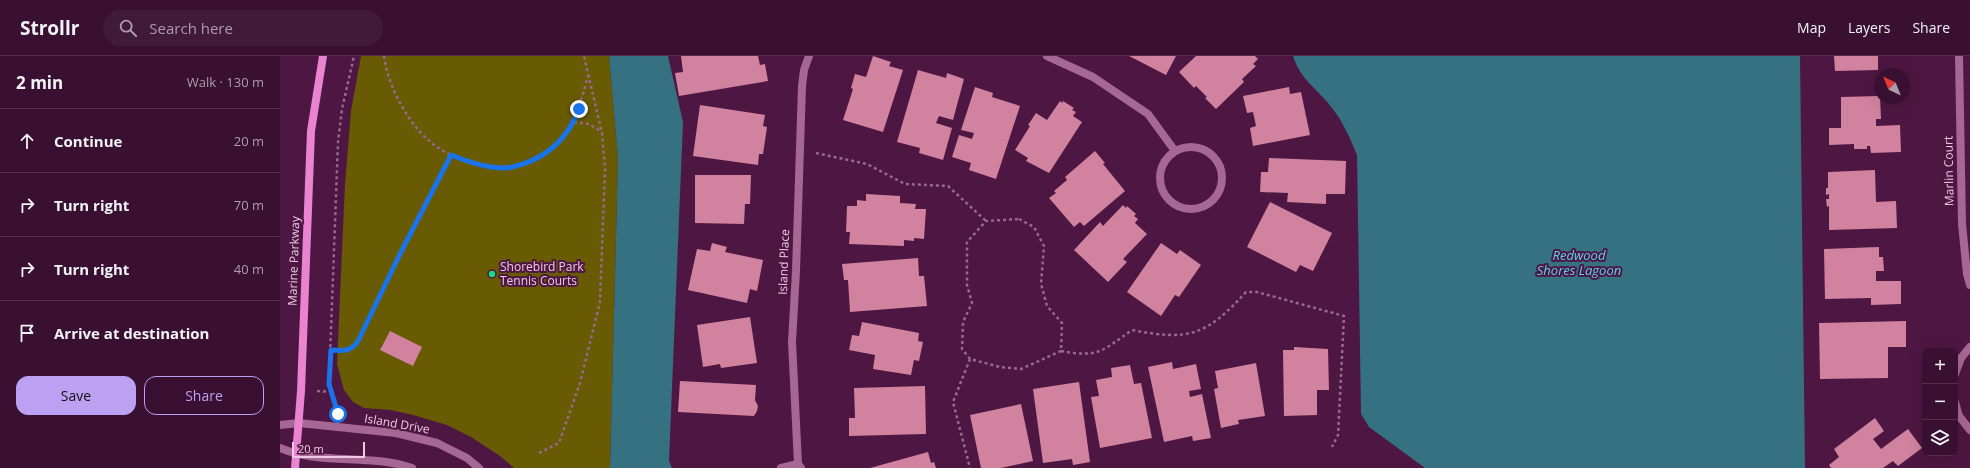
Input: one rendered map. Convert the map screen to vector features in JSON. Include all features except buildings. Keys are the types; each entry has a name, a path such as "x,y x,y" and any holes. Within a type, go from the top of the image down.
{"main road":[{"name":"Marine Parkway","path":"295,468 312,131 323,56"}],"street":[{"name":"Island Place","path":"800,466 792,342 796,271 802,86 804,70 809,56"},
{"path":"1047,56 1093,77 1148,114 1175,151"},
{"name":"Marlin Court","path":"1959,56 1962,224 1967,274 1970,284"},
{"path":"1185,147 1205,149 1219,162 1223,182 1215,200 1206,206 1195,210 1185,209 1175,205 1166,198 1161,189 1159,178 1161,167 1167,158 1175,151 1185,147"},
{"path":"1958,366 1961,358 1970,347"},
{"path":"1958,412 1970,430"},
{"name":"Island Drive","path":"280,425 298,423 396,433 430,441 467,458 479,468"},
{"path":"280,448 296,455 335,460 374,460 402,464 412,468"},
{"path":"781,468 800,466"}],"path":[{"path":"338,414 329,384 338,142 342,109 354,56"},
{"path":"384,56 392,87 406,112 426,138 451,155 477,164 496,168 508,168 536,160 557,144 574,122 588,74"},
{"path":"539,453 559,443 580,383 600,302 605,169 602,132 584,56"},
{"path":"574,122 589,124 602,132"},
{"path":"800,149 867,164 905,184 948,186 986,221"},
{"path":"331,350 351,350 358,341 399,256 451,155"},
{"path":"1061,351 1062,323 1047,306 1041,284 1044,246 1034,227 1018,219 986,221 967,242 967,285 972,303 963,322 962,349 970,359 1000,367 1021,369 1061,351 1090,355 1100,352 1132,330 1161,336 1191,334 1215,322 1230,310 1246,292 1257,292 1344,316 1338,435 1332,447"},
{"path":"970,359 953,402 970,468"},
{"path":"317,391 332,392"}],"shaded area":[{"path":"361,56 609,56 618,159 610,468 514,468 500,456 471,437 447,425 391,410 364,408 353,402 344,390 337,364 345,184 351,111"}],"water":[{"path":"609,56 668,56 683,122 669,461 672,468 610,468 618,159"},
{"name":"Redwood Shores Lagoon","path":"1293,56 1800,56 1805,468 1425,468 1369,427 1361,414 1357,155 1340,119 1300,72"}],"place":[{"name":"Shorebird Park Tennis Courts","path":"492,274"}],"route":[{"path":"338,414 329,384 331,350 351,350 358,341 399,256 451,155 468,162 496,168 508,168 536,160 543,156 563,137 574,122 579,109"}]}
